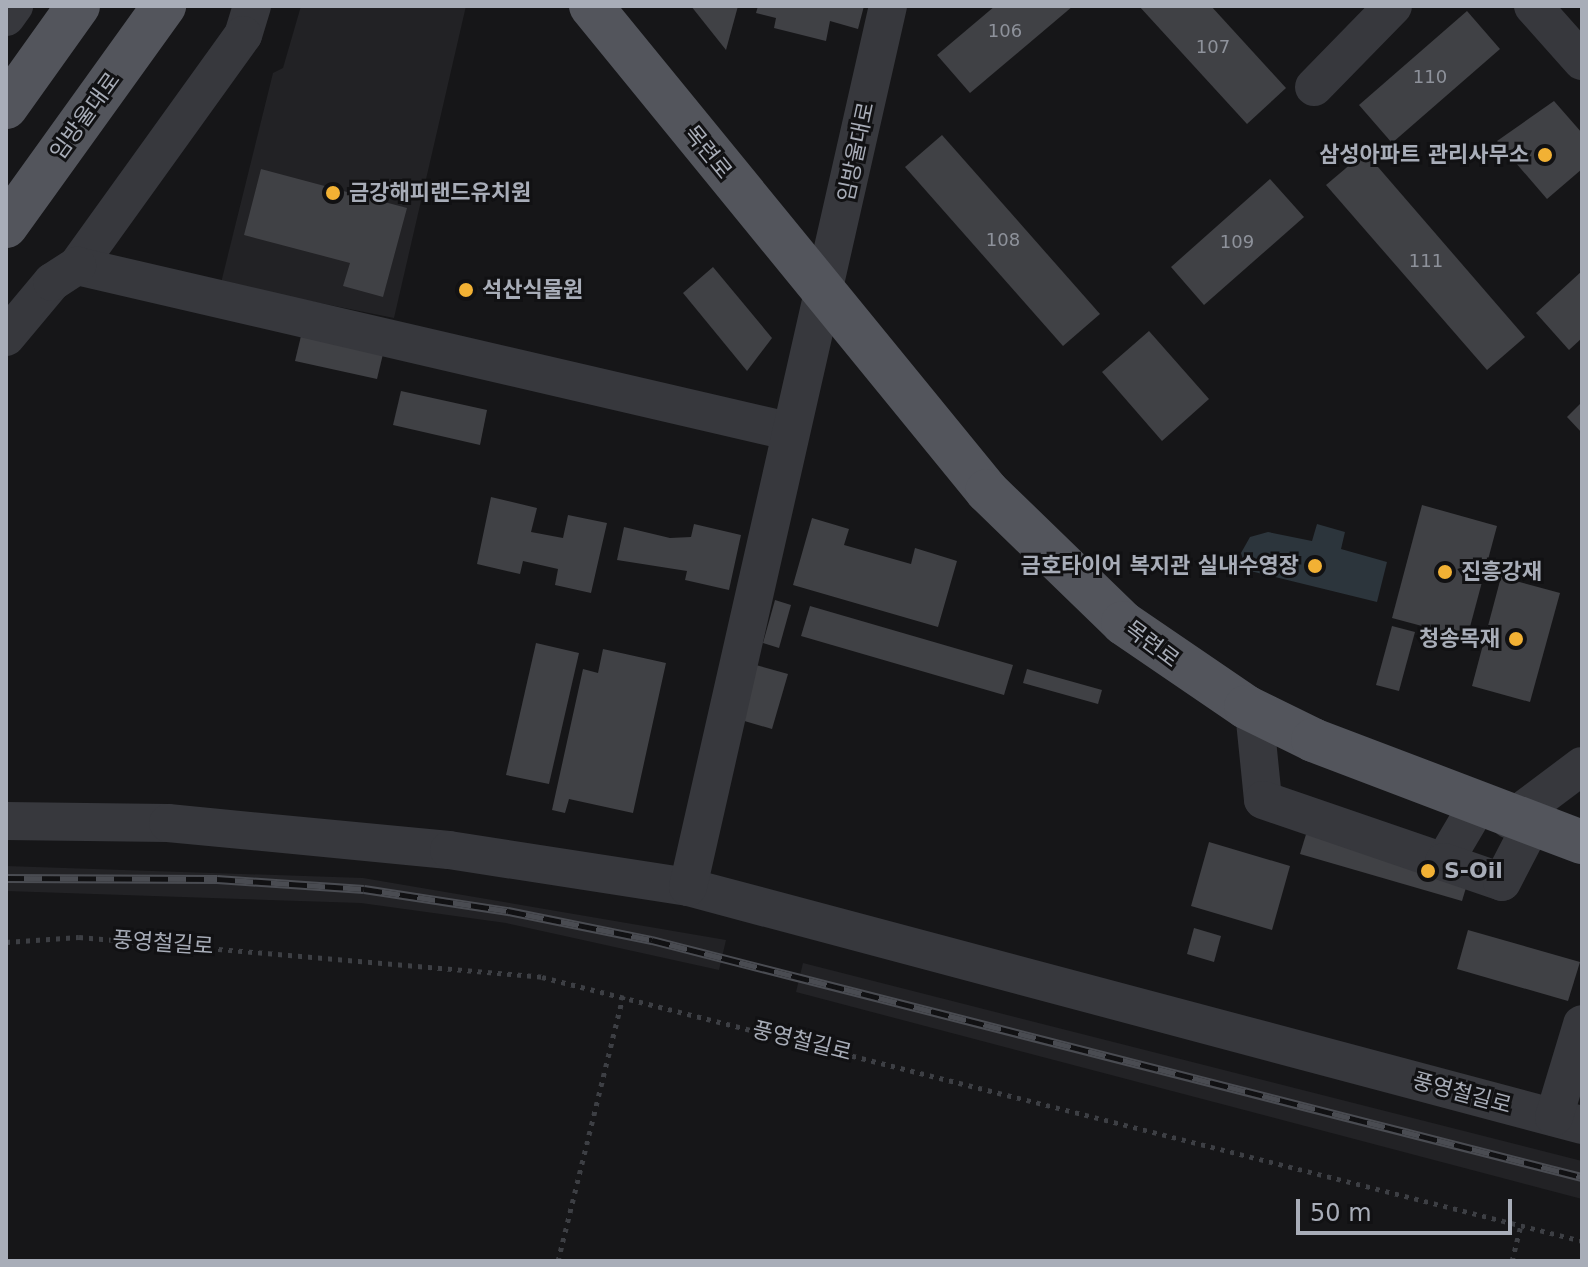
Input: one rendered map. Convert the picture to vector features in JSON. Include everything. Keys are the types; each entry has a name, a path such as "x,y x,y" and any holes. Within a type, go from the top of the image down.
{"main road":[{"path":"6,107 78,6"},
{"name":"임방울대로","path":"6,226 164,6"},
{"name":"목련로","path":"591,6 825,299 1047,551 1123,623 1254,711 1506,818 1582,842"}],"street":[{"path":"6,17 14,6"},
{"path":"6,337 52,282 77,266 243,35 252,6"},
{"name":"임방울대로","path":"825,299 888,6"},
{"path":"1314,87 1393,6"},
{"path":"1533,6 1582,61"},
{"path":"77,266 788,431"},
{"path":"688,887 788,431 825,299"},
{"path":"1254,711 1263,800 1502,882 1506,818"},
{"path":"1444,862 1582,766"},
{"name":"풍영철길로","path":"6,821 168,823 449,850 688,887 1568,1121 1582,1024"}],"path":[{"name":"풍영철길로","path":"6,942 79,937 258,949 542,977 1582,1241"},
{"path":"558,1261 623,996"},
{"path":"1512,1261 1521,1224"}],"shaded area":[{"name":"금강해피랜드유치원","path":"301,6 466,6 394,318 221,283 273,73 283,68"},
{"name":"금호타이어 복지관 실내수영장","path":"1317,524 1345,532 1341,549 1387,562 1377,602 1246,570 1241,553 1250,537 1268,532 1312,541"},
{"path":"6,866 363,878 726,940 719,970 506,923 361,903 6,891"},
{"path":"803,963 1582,1161 1582,1199 796,992"}],"building":[{"path":"691,6 738,6 726,50"},
{"path":"758,6 864,6 858,29 830,21 826,41 774,28 776,18 756,13"},
{"path":"995,6 1073,6 970,93 937,55"},
{"path":"1139,6 1211,6 1286,88 1247,124"},
{"path":"1467,11 1500,49 1392,143 1359,105"},
{"name":"삼성아파트 관리사무소","path":"1554,101 1582,133 1582,169 1547,199 1497,141"},
{"path":"942,135 1100,314 1063,346 905,167"},
{"path":"1365,152 1525,337 1487,370 1326,185"},
{"path":"261,169 407,208 383,297 343,286 350,263 244,235"},
{"path":"1270,179 1304,217 1204,305 1171,267"},
{"path":"713,267 772,338 747,371 683,293"},
{"path":"1582,271 1582,338 1569,350 1536,313"},
{"path":"1149,331 1209,399 1162,441 1102,372"},
{"path":"301,336 383,354 377,379 295,361"},
{"path":"401,391 487,410 480,445 393,425"},
{"path":"1582,402 1582,433 1567,417"},
{"path":"491,497 537,508 531,532 563,538 568,515 607,523 591,593 555,585 558,569 523,561 520,574 477,564"},
{"name":"진흥강재","path":"1422,505 1497,526 1467,638 1392,618"},
{"path":"812,518 849,529 844,545 911,564 915,548 957,561 938,627 793,585"},
{"path":"694,524 741,535 729,590 685,580 687,571 617,560 624,527 670,538 691,537"},
{"name":"청송목재","path":"1501,577 1560,593 1530,702 1472,686"},
{"path":"775,600 791,605 779,648 763,643"},
{"path":"810,606 1013,665 1004,695 801,636"},
{"path":"1392,626 1415,632 1399,691 1376,685"},
{"path":"536,643 579,653 549,784 506,775"},
{"path":"603,649 666,663 633,813 569,799 565,813 552,810 583,669 598,673"},
{"path":"756,665 788,674 772,729 741,720"},
{"path":"1027,669 1102,690 1098,704 1023,683"},
{"path":"1307,831 1474,861 1462,901 1300,854"},
{"path":"1209,842 1290,866 1272,930 1191,906"},
{"path":"1194,928 1221,936 1214,962 1187,954"},
{"path":"1468,930 1580,962 1568,1001 1457,969"}],"railway":[{"path":"6,878 217,879 364,889 508,911 652,940 1582,1177"}],"place":[{"name":"삼성아파트 관리사무소","path":"1545,155"},
{"name":"금강해피랜드유치원","path":"333,193"},
{"name":"석산식물원","path":"466,290"},
{"name":"금호타이어 복지관 실내수영장","path":"1315,566"},
{"name":"진흥강재","path":"1445,572"},
{"name":"청송목재","path":"1516,639"},
{"name":"S-Oil","path":"1428,871"}]}
